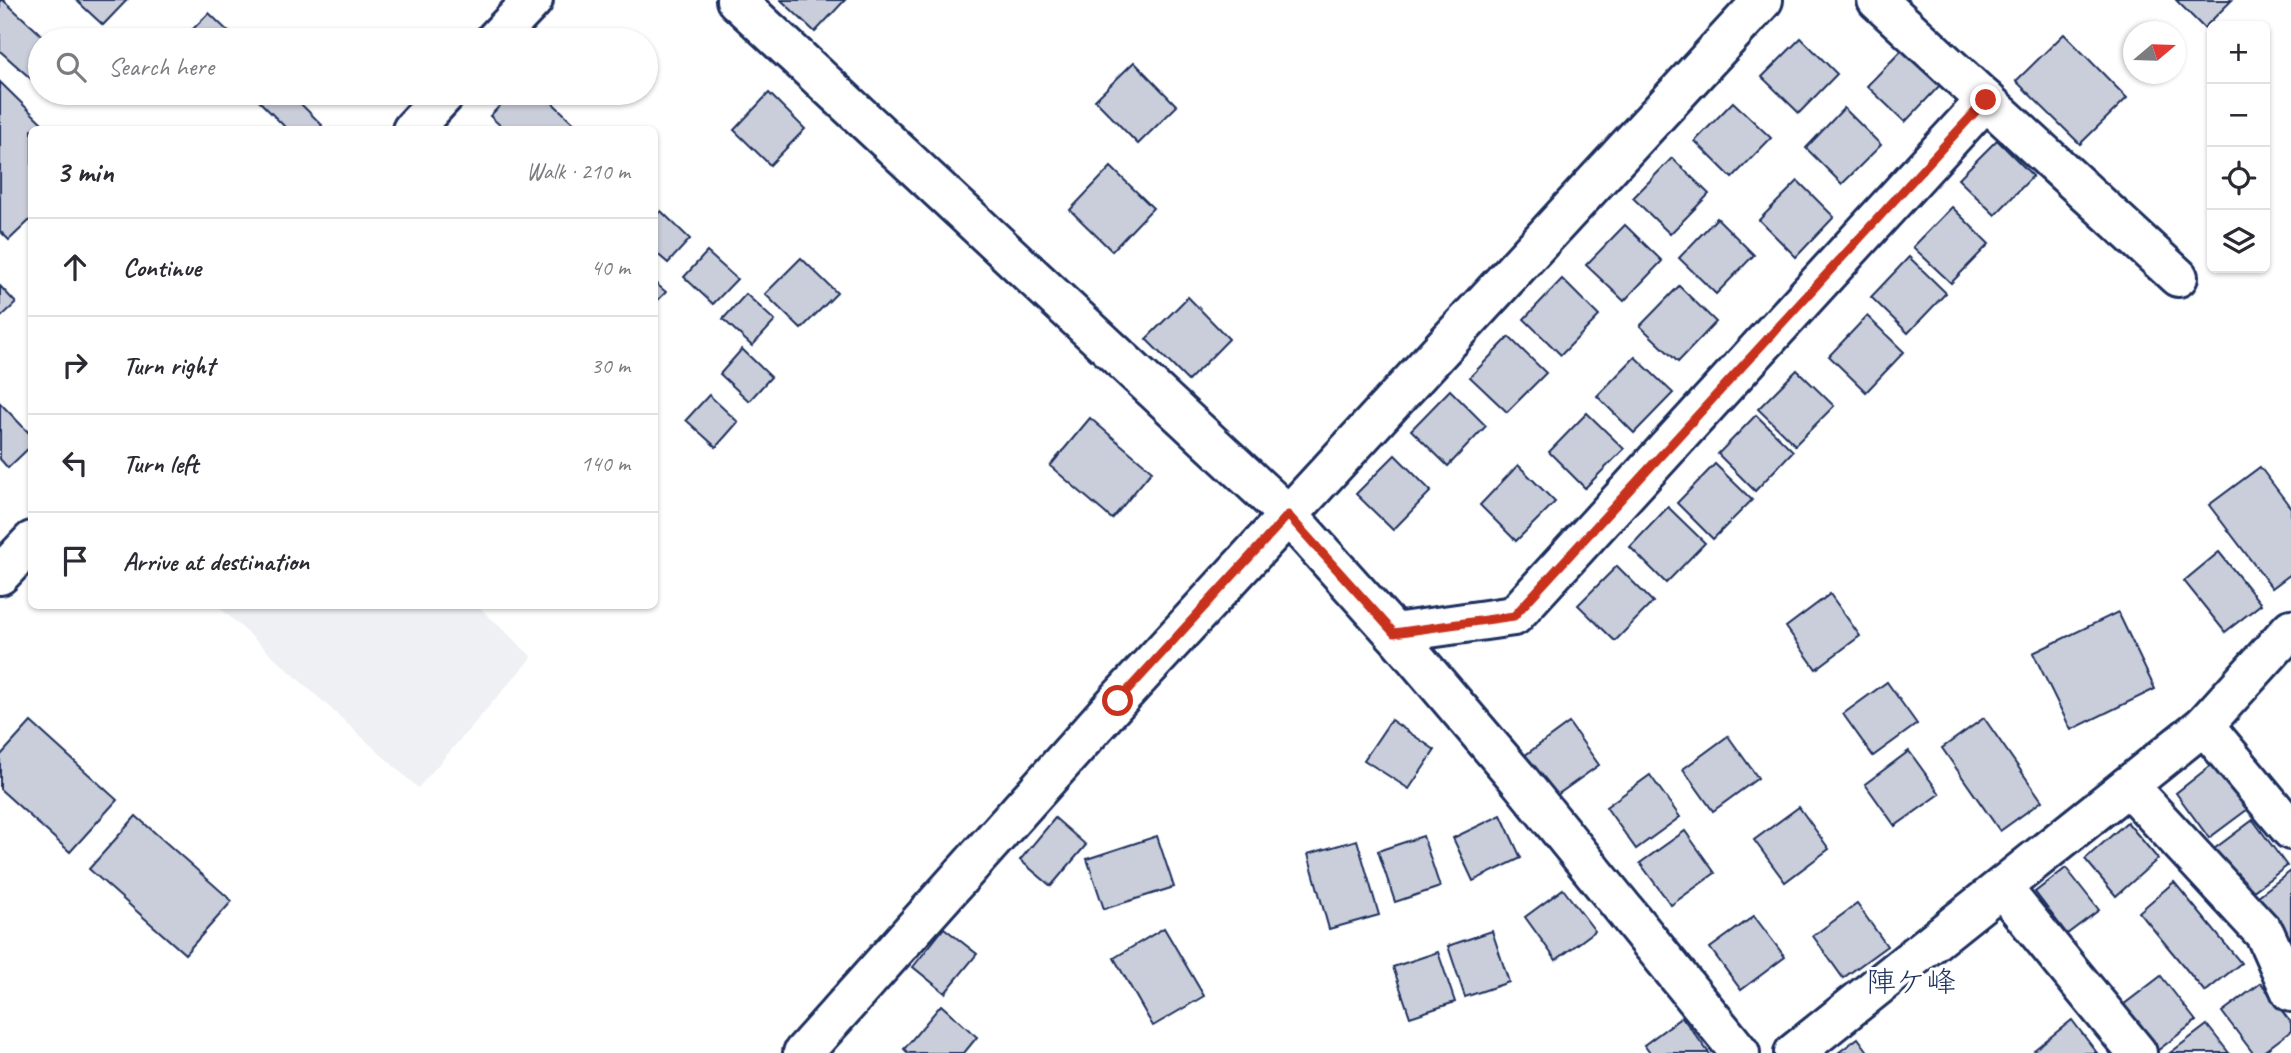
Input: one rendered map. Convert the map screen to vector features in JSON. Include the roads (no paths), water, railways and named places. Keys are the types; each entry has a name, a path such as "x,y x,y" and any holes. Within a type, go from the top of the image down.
{"street":[{"path":"506,28 533,0"},
{"path":"736,0 1288,515 1394,633 1520,781 1740,1053"},
{"path":"803,1053 1118,701 1763,0"},
{"path":"1877,0 2178,276"},
{"path":"1394,633 1514,616 1986,100"},
{"path":"416,126 435,105"},
{"path":"0,575 28,545"},
{"path":"1794,1053 2203,725 2291,629"},
{"path":"2203,725 2291,830"},
{"path":"2128,786 2265,934 2291,992"},
{"path":"2002,888 2137,1053"}],"district":[{"name":"陣ケ峰","path":"1911,982"}]}
